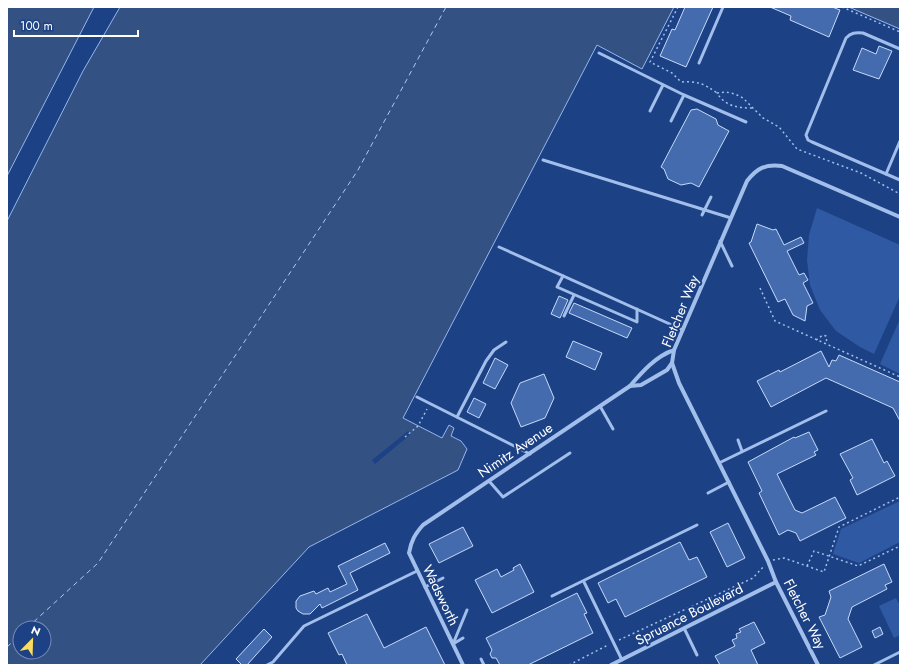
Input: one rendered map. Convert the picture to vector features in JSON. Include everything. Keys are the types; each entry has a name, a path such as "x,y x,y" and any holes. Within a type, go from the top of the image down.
{"street":[{"name":"Fletcher Way","path":"818,665 679,383 672,363 674,350 720,241 748,181 754,172 765,166 782,166 900,217"},
{"name":"Nimitz Avenue","path":"414,534 423,525 630,386 642,372 666,353 674,350"},
{"name":"Nimitz Avenue","path":"630,386 641,385 666,370 672,363"},
{"name":"Wadsworth","path":"414,534 410,544 409,553 463,665"},
{"name":"Spruance Boulevard","path":"611,665 776,582"}],"lane":[{"path":"700,63 723,7"},
{"path":"900,50 863,33 857,32 850,34 846,38 806,131 808,140 900,180"},
{"path":"599,53 684,96 746,122"},
{"path":"650,111 663,85"},
{"path":"671,121 684,96"},
{"path":"886,174 900,141"},
{"path":"543,160 731,218"},
{"path":"702,215 710,197"},
{"path":"720,241 732,266"},
{"path":"499,247 683,330"},
{"path":"563,276 557,287 637,322 637,309"},
{"path":"564,316 574,295"},
{"path":"456,417 486,361 494,350 506,342"},
{"path":"417,397 530,454"},
{"path":"600,406 612,429"},
{"path":"719,462 826,411"},
{"path":"738,440 742,451"},
{"path":"489,481 503,497 570,453"},
{"path":"708,493 729,482"},
{"path":"552,596 584,582 697,525"},
{"path":"267,665 273,662 304,626 417,571"},
{"path":"425,587 443,578"},
{"path":"584,582 622,660"},
{"path":"452,644 467,610"},
{"path":"684,628 697,655"},
{"path":"452,644 463,638"},
{"path":"874,665 900,652"},
{"path":"481,659 484,665"}],"path":[{"path":"678,7 650,62 672,73 681,82 704,84 730,105 740,108 752,108"},
{"path":"842,7 900,32"},
{"path":"717,93 726,92 735,94 742,98 763,118 780,127 797,149 861,173 900,194"},
{"path":"760,288 775,321 900,377"},
{"path":"816,340 823,335 826,336 827,345"},
{"path":"405,437 418,426 430,403"},
{"path":"568,665 753,578 768,561 784,558 824,572 839,527 900,497"},
{"path":"807,566 814,551 858,566 900,546"}],"shaded area":[{"path":"7,7 94,7 7,176"},
{"path":"120,7 674,7 642,69 597,45 403,418 442,438 449,425 454,428 451,436 461,441 467,449 458,470 309,547 200,665 7,665 7,221 83,71"},
{"path":"848,7 900,7 900,29 851,8"},
{"path":"817,208 900,245 900,296 874,354 860,347 836,331 820,310 810,285 807,260 809,235"},
{"path":"900,319 900,374 880,364"},
{"path":"900,501 900,542 859,563 833,554 841,529"},
{"path":"896,598 900,606 900,635 894,638 879,606"}],"pier":[{"path":"408,431 411,434 375,464 372,460"}],"building":[{"path":"685,7 713,7 686,67 660,56 672,29 675,30"},
{"path":"770,7 832,7 840,10 829,37 790,20 791,16"},
{"path":"879,46 892,51 879,79 853,70 862,48 876,54"},
{"path":"697,109 716,119 718,125 729,131 699,187 691,183 681,185 668,179 664,169 661,167 691,110"},
{"path":"757,224 773,230 776,229 784,245 801,237 804,243 787,251 799,275 804,273 808,280 803,283 813,303 807,306 805,321 793,315 785,299 778,302 749,243 751,242"},
{"path":"559,296 568,300 560,318 551,314"},
{"path":"574,303 632,328 627,338 569,313"},
{"path":"573,341 602,353 595,370 566,357"},
{"path":"821,351 829,367 832,360 836,361 839,355 900,382 900,421 893,408 826,378 771,407 757,381 779,370 780,372"},
{"path":"495,358 508,365 495,389 483,383"},
{"path":"544,374 554,398 545,418 521,427 511,403 520,383"},
{"path":"474,398 486,404 479,418 467,412"},
{"path":"809,432 818,450 814,452 816,455 777,474 795,510 802,513 835,497 846,518 800,541 796,533 788,530 779,535 759,493 762,491 748,462 794,437 795,438"},
{"path":"872,439 884,463 887,461 895,476 857,495 850,480 853,478 840,454"},
{"path":"728,523 745,558 727,567 710,532"},
{"path":"463,527 473,546 439,563 429,544"},
{"path":"680,542 689,560 697,557 707,577 625,617 616,599 608,603 598,583"},
{"path":"385,543 390,553 350,573 358,590 322,608 320,604 310,614 303,614 298,611 296,608 296,601 300,596 314,591 316,594 328,588 330,592 347,584 338,566"},
{"path":"520,564 534,592 492,613 475,580 497,569 501,577 514,570 513,568"},
{"path":"884,564 892,582 885,585 887,589 852,607 848,619 862,647 840,658 819,617 825,615 831,597 829,591"},
{"path":"577,593 587,613 584,614 593,633 528,665 500,665 496,658 492,658 490,654 492,650 486,638"},
{"path":"367,614 384,648 426,627 445,665 347,665 342,654 339,655 328,633"},
{"path":"754,622 765,643 751,650 758,665 720,665 715,656 735,646 732,640 737,638 736,634 741,632 739,629"},
{"path":"880,627 883,634 875,638 872,631"},
{"path":"264,629 272,637 247,665 242,665 236,659"}],"ferry route":[{"path":"36,620 98,563 358,170 446,7"},
{"path":"7,647 12,642"}]}
